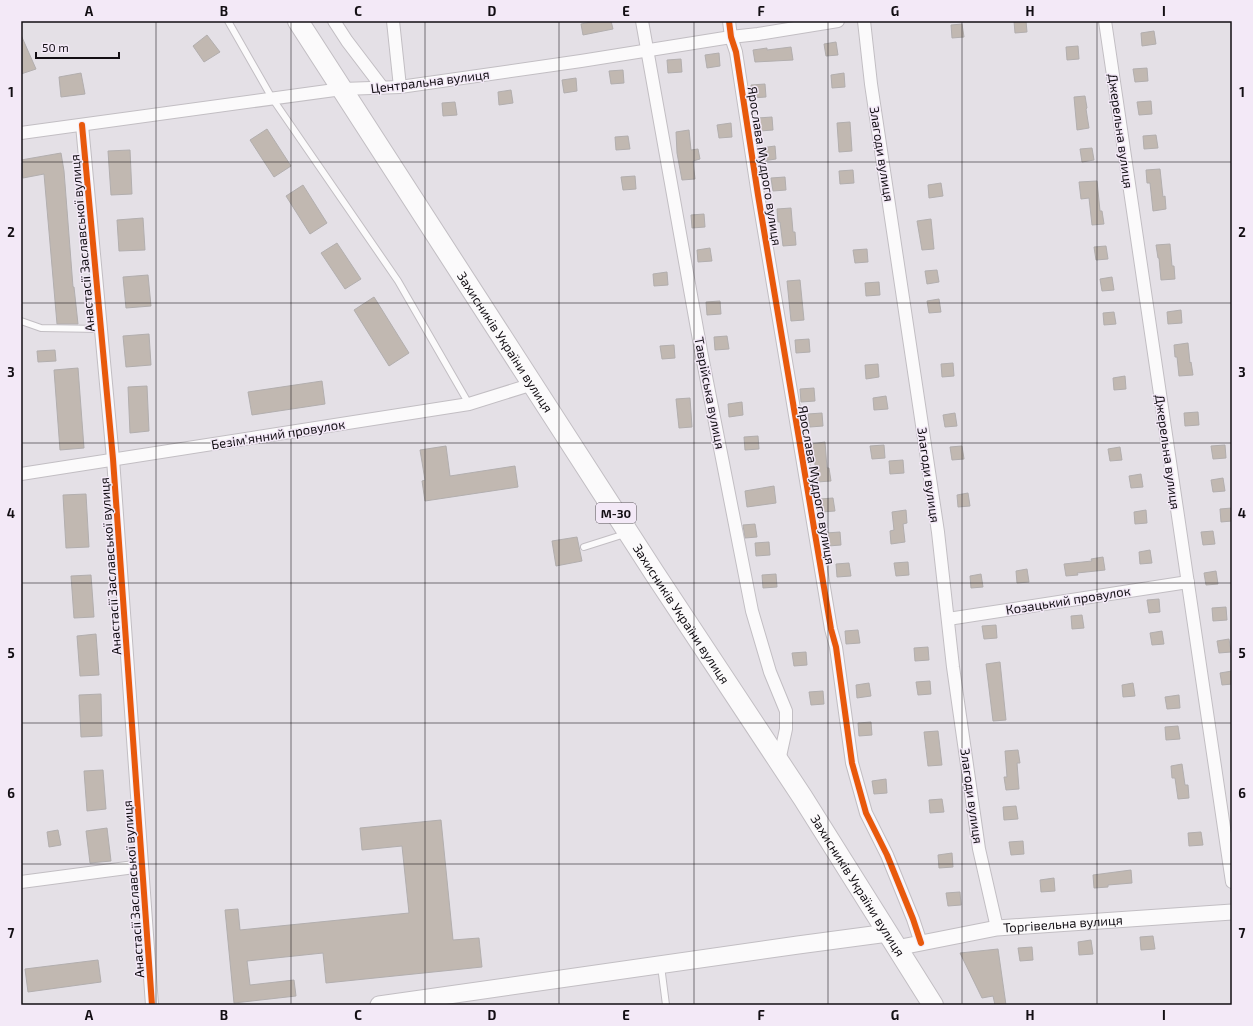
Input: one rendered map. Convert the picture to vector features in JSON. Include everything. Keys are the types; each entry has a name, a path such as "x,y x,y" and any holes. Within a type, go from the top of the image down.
{"highway":[{"name":"Захисників України вулиця","path":"298,21 629,533 779,760 933,1005"}],"main road":[{"path":"379,1005 798,945 892,940"}],"street":[{"path":"334,21 347,41 382,87"},
{"path":"393,21 400,87"},
{"name":"Таврійська вулиця","path":"642,21 701,351 752,611 770,672 786,711 786,729 779,760"},
{"name":"Ярослава Мудрого вулиця","path":"729,21 731,36 736,52 758,195 830,629 836,647 852,763 866,813 887,855 921,943"},
{"name":"Центральна вулиця","path":"21,133 272,98 342,90 400,87 581,61 731,36 758,34 838,21"},
{"name":"Злагоди вулиця","path":"864,21 871,84 938,532 953,667 979,849 997,928"},
{"name":"Джерельна вулиця","path":"1105,21 1232,882"},
{"name":"Анастасії Заславської вулиця","path":"82,125 113,459 152,1005"},
{"name":"Безімʼянний провулок","path":"21,474 469,404 533,384"},
{"name":"Козацький провулок","path":"948,619 1188,582"},
{"path":"21,882 142,866"},
{"name":"Торгівельна вулиця","path":"892,940 921,943 997,928 1232,912"}],"lane":[{"path":"228,21 272,98 398,281 469,404"},
{"path":"21,320 41,328 101,329"},
{"path":"584,547 629,533"},
{"path":"661,964 666,1005"}],"building":[{"path":"596,21 611,21 613,29 583,35 581,24"},
{"path":"1014,21 1026,21 1027,32 1015,33"},
{"path":"962,24 964,37 952,38 951,25"},
{"path":"1154,31 1156,44 1142,46 1141,33"},
{"path":"21,35 36,69 21,74"},
{"path":"207,35 220,52 204,62 193,46"},
{"path":"836,42 838,55 826,56 824,44"},
{"path":"1078,46 1079,59 1067,60 1066,47"},
{"path":"791,47 793,60 755,62 753,50"},
{"path":"719,53 720,66 707,68 705,55"},
{"path":"681,59 682,72 668,73 667,60"},
{"path":"1147,68 1148,81 1135,82 1133,69"},
{"path":"623,70 624,83 611,84 609,71"},
{"path":"81,73 85,94 61,97 59,77"},
{"path":"844,73 845,87 832,88 831,75"},
{"path":"576,78 577,91 564,93 562,80"},
{"path":"765,84 766,97 752,98 751,85"},
{"path":"511,90 513,103 499,105 498,92"},
{"path":"1085,96 1089,128 1077,130 1074,97"},
{"path":"1151,101 1152,114 1139,115 1137,102"},
{"path":"455,102 457,115 443,116 442,103"},
{"path":"772,117 773,130 760,131 758,118"},
{"path":"850,122 852,151 839,152 837,123"},
{"path":"731,123 732,137 719,138 717,125"},
{"path":"267,129 291,166 274,177 250,140"},
{"path":"689,130 691,150 698,149 700,159 693,161 695,179 682,180 677,153 676,132"},
{"path":"1156,135 1158,148 1144,149 1143,136"},
{"path":"628,136 630,149 616,150 615,137"},
{"path":"775,146 776,159 763,161 761,148"},
{"path":"1092,148 1094,160 1082,162 1080,149"},
{"path":"130,150 132,194 111,195 108,151"},
{"path":"61,153 64,171 73,287 78,324 57,324 44,174 23,178 21,165 21,160"},
{"path":"1160,169 1166,209 1153,211 1150,183 1147,183 1146,170"},
{"path":"853,170 854,183 840,184 839,171"},
{"path":"635,176 636,189 623,190 621,177"},
{"path":"785,177 786,190 773,191 771,178"},
{"path":"1097,181 1100,211 1102,211 1104,224 1092,225 1089,198 1081,199 1079,182"},
{"path":"941,183 943,196 929,198 928,185"},
{"path":"303,185 327,223 310,234 286,196"},
{"path":"791,208 793,232 795,232 796,245 783,246 777,209"},
{"path":"704,214 705,227 692,228 691,215"},
{"path":"143,218 145,250 119,251 117,220"},
{"path":"931,219 934,249 922,250 917,221"},
{"path":"337,243 361,279 345,289 321,253"},
{"path":"1170,244 1175,279 1161,280 1156,245"},
{"path":"1106,246 1108,259 1096,260 1094,247"},
{"path":"710,248 712,261 698,262 697,250"},
{"path":"867,249 868,262 855,263 853,250"},
{"path":"937,270 939,282 927,284 925,271"},
{"path":"667,272 668,285 654,286 653,274"},
{"path":"148,275 151,306 126,308 123,277"},
{"path":"1112,277 1114,290 1102,291 1100,279"},
{"path":"800,280 804,320 791,321 787,281"},
{"path":"879,282 880,295 866,296 865,283"},
{"path":"374,297 409,353 389,366 354,310"},
{"path":"939,299 941,312 929,313 927,301"},
{"path":"720,301 721,314 707,315 706,302"},
{"path":"1181,310 1182,323 1168,324 1167,312"},
{"path":"1114,312 1116,324 1104,325 1103,313"},
{"path":"149,334 151,365 126,367 123,336"},
{"path":"727,336 729,349 715,350 714,337"},
{"path":"809,339 810,352 796,353 795,340"},
{"path":"1188,343 1193,375 1179,376 1174,345"},
{"path":"674,345 675,358 662,359 660,346"},
{"path":"55,350 56,361 38,362 37,351"},
{"path":"953,363 954,376 942,377 941,364"},
{"path":"878,364 879,377 866,379 865,365"},
{"path":"78,368 84,448 60,450 54,370"},
{"path":"1125,376 1126,389 1114,390 1113,378"},
{"path":"322,381 325,404 252,415 248,392"},
{"path":"147,386 149,431 130,433 128,387"},
{"path":"814,388 815,401 801,402 800,389"},
{"path":"886,396 888,409 874,410 873,398"},
{"path":"690,398 692,427 679,428 676,399"},
{"path":"742,402 743,415 729,417 728,404"},
{"path":"1198,412 1199,425 1185,426 1184,413"},
{"path":"822,413 823,426 810,427 808,414"},
{"path":"955,413 957,426 945,427 943,415"},
{"path":"758,436 759,449 745,450 744,437"},
{"path":"825,442 827,468 829,468 831,481 817,482 811,444"},
{"path":"884,445 885,458 872,459 870,446"},
{"path":"1225,445 1226,458 1213,459 1211,446"},
{"path":"446,446 450,476 515,466 518,487 425,501 422,481 425,480 420,450"},
{"path":"962,446 964,459 952,460 950,447"},
{"path":"1120,447 1122,460 1110,461 1108,449"},
{"path":"903,460 904,473 890,474 889,461"},
{"path":"1141,474 1143,487 1131,488 1129,476"},
{"path":"1223,478 1225,491 1213,492 1211,480"},
{"path":"774,486 776,503 747,507 745,491"},
{"path":"968,493 970,506 958,507 957,495"},
{"path":"86,494 89,547 66,548 63,495"},
{"path":"833,498 835,511 821,512 820,499"},
{"path":"1232,508 1232,521 1221,522 1220,509"},
{"path":"906,510 907,523 903,524 905,542 891,544 890,531 894,530 892,512"},
{"path":"1146,510 1147,523 1135,524 1134,512"},
{"path":"755,524 757,537 745,538 743,525"},
{"path":"1213,531 1215,544 1203,545 1201,532"},
{"path":"840,532 841,545 828,546 826,533"},
{"path":"577,537 582,561 556,566 552,541"},
{"path":"769,542 770,555 756,556 755,543"},
{"path":"1150,550 1152,563 1140,564 1139,552"},
{"path":"1103,557 1105,570 1077,573 1078,575 1066,576 1064,564 1092,561 1091,559"},
{"path":"908,562 909,575 896,576 894,563"},
{"path":"849,563 851,576 837,577 836,564"},
{"path":"1027,569 1029,582 1017,583 1016,571"},
{"path":"1216,571 1218,584 1206,585 1204,573"},
{"path":"776,574 777,587 763,588 762,575"},
{"path":"981,574 983,587 971,588 970,576"},
{"path":"91,575 94,617 74,618 71,576"},
{"path":"1159,599 1160,612 1149,613 1147,600"},
{"path":"1226,607 1227,620 1213,621 1212,608"},
{"path":"1082,615 1084,628 1072,629 1071,616"},
{"path":"996,625 997,638 984,639 982,626"},
{"path":"858,630 860,643 846,644 845,631"},
{"path":"1162,631 1164,644 1152,645 1150,633"},
{"path":"96,634 99,675 80,676 77,636"},
{"path":"1229,639 1231,652 1219,653 1217,641"},
{"path":"928,647 929,660 915,661 914,648"},
{"path":"806,652 807,665 794,666 792,653"},
{"path":"1000,662 1006,720 993,721 986,664"},
{"path":"1232,671 1232,684 1222,685 1220,673"},
{"path":"930,681 931,694 918,695 916,682"},
{"path":"869,683 871,696 857,698 856,685"},
{"path":"1133,683 1135,696 1123,697 1122,685"},
{"path":"823,691 824,704 811,705 809,692"},
{"path":"101,694 102,736 81,737 79,695"},
{"path":"1179,695 1180,708 1167,709 1165,697"},
{"path":"871,722 872,735 859,736 858,723"},
{"path":"1178,726 1180,739 1166,740 1165,727"},
{"path":"938,731 942,765 928,766 924,732"},
{"path":"1018,750 1020,763 1017,763 1019,789 1006,790 1004,777 1007,777 1005,751"},
{"path":"1182,764 1185,785 1188,785 1189,798 1178,799 1175,778 1172,778 1171,766"},
{"path":"103,770 106,809 87,811 84,771"},
{"path":"886,779 887,793 874,794 872,781"},
{"path":"942,799 944,812 930,813 929,800"},
{"path":"1016,806 1018,819 1004,820 1003,807"},
{"path":"441,820 453,940 479,938 482,967 326,983 323,953 247,961 250,985 294,980 296,996 234,1003 225,910 238,909 240,930 409,913 402,846 362,850 360,828"},
{"path":"107,828 111,861 90,863 86,831"},
{"path":"58,830 61,845 49,847 47,832"},
{"path":"1201,832 1203,845 1189,846 1188,833"},
{"path":"1023,841 1024,854 1011,855 1009,842"},
{"path":"952,853 953,867 939,868 938,855"},
{"path":"1131,870 1132,883 1094,888 1093,875"},
{"path":"1054,878 1055,891 1041,892 1040,880"},
{"path":"960,892 961,905 948,906 946,893"},
{"path":"1153,936 1155,949 1141,950 1140,937"},
{"path":"1091,940 1093,954 1079,955 1078,942"},
{"path":"1032,947 1033,960 1020,961 1018,948"},
{"path":"998,949 1006,1005 995,1005 993,996 982,998 960,953"},
{"path":"98,960 101,982 28,992 25,969"}],"cycle path":[{"path":"729,21 731,37 736,52 758,195 831,629 836,647 852,763 866,813 887,855 921,943"},
{"path":"82,125 113,459 152,1005"}]}
